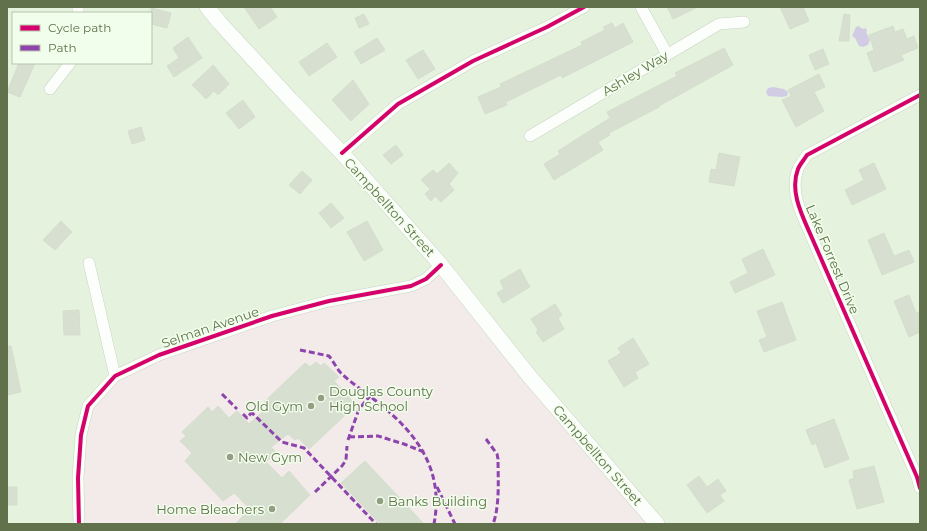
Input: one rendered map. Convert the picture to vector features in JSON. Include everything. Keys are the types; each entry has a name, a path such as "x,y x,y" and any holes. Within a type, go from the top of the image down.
{"main road":[{"name":"Campbellton Street","path":"207,7 290,99 342,153 441,265 530,377 657,524"}],"street":[{"path":"342,153 398,104 473,61 546,27 584,7"},
{"path":"641,7 667,54"},
{"name":"Ashley Way","path":"530,136 719,24 744,22"},
{"path":"50,89 69,64"},
{"name":"Lake Forrest Drive","path":"920,95 807,156 798,169 795,188 800,209 812,238 914,470 920,488"},
{"path":"89,263 115,376"},
{"name":"Selman Avenue","path":"79,524 78,478 81,435 86,414 88,406 101,389 115,376 159,355 272,316 329,301 411,286 426,279 441,265"}],"shaded area":[{"path":"7,7 920,7 920,524 7,524"},
{"path":"858,26 863,29 866,28 866,32 870,40 868,45 863,47 859,46 855,38 852,36 856,27"},
{"path":"773,87 784,89 788,92 787,96 768,96 766,92 768,88"},
{"name":"Douglas County High School","path":"441,265 657,524 79,524 88,406 115,376 272,316 411,286"}],"building":[{"path":"244,7 270,7 277,17 259,29"},
{"path":"667,7 698,7 673,19"},
{"path":"780,7 803,7 809,21 790,29"},
{"path":"151,8 171,13 167,28 152,24"},
{"path":"364,14 369,24 359,28 355,18"},
{"path":"844,14 850,15 849,41 839,41"},
{"path":"612,23 615,28 623,23 633,42 562,78 561,75 506,102 507,105 485,114 478,97 501,87 500,84 582,45 581,42 605,30 603,27"},
{"path":"893,26 895,32 903,29 907,39 914,36 918,48 901,55 904,60 874,72 867,53 874,50 869,35"},
{"path":"188,37 202,58 174,77 167,66 179,58 173,48"},
{"path":"377,38 385,50 361,64 354,52"},
{"path":"327,43 337,57 309,76 299,62"},
{"path":"724,48 733,65 659,107 609,133 610,135 598,142 603,150 554,180 544,164 560,154 558,151 610,118 607,112 677,76 675,73"},
{"path":"823,49 829,64 815,70 809,55"},
{"path":"423,50 435,69 418,79 406,60"},
{"path":"19,64 35,64 20,97 7,92"},
{"path":"213,65 229,84 218,95 214,91 206,99 192,85"},
{"path":"819,74 825,87 814,92 824,111 796,127 782,100 791,96 788,90"},
{"path":"353,80 369,104 351,121 332,100"},
{"path":"243,100 255,117 239,129 226,113"},
{"path":"141,127 145,140 132,144 128,131"},
{"path":"396,145 403,155 391,164 383,155"},
{"path":"719,153 740,157 734,186 709,182 711,169 716,170"},
{"path":"449,163 458,173 449,184 454,190 441,202 435,196 431,201 425,194 430,189 421,180 433,170 437,174"},
{"path":"874,163 886,189 852,205 845,190 864,180 859,170"},
{"path":"302,171 312,180 300,194 289,185"},
{"path":"331,203 344,218 331,228 319,213"},
{"path":"61,221 72,232 55,250 43,240"},
{"path":"367,221 383,250 364,261 347,232"},
{"path":"884,233 894,256 909,250 914,262 882,275 868,240"},
{"path":"763,249 775,275 735,293 730,282 748,273 742,259"},
{"path":"520,269 530,287 503,303 497,293 504,289 500,281"},
{"path":"909,295 916,313 920,312 920,332 909,337 894,301"},
{"path":"782,302 796,340 764,352 759,340 767,337 757,311"},
{"path":"555,304 562,315 558,318 564,329 543,342 536,332 538,330 531,319"},
{"path":"79,310 80,335 64,335 63,311"},
{"path":"633,338 649,364 635,372 638,378 624,387 608,361 621,353 618,348"},
{"path":"7,346 11,346 21,392 7,395"},
{"path":"316,362 321,366 324,363 339,377 334,381 356,405 309,449 298,438 295,440 288,434 271,447 276,452 266,462 282,478 289,471 310,495 280,524 235,524 250,509 234,493 223,501 185,461 192,453 180,441 186,436 182,432 208,407 212,412 218,406 229,418 237,411 249,424 268,407 264,402 305,363 310,367"},
{"path":"834,419 849,459 825,468 816,443 812,445 806,430"},
{"name":"Banks Building","path":"365,461 424,524 380,524 341,483"},
{"path":"874,466 884,502 857,509 849,480 854,478 853,471"},
{"path":"699,476 707,487 718,479 726,491 720,495 724,501 707,513 687,485"},
{"path":"7,487 17,487 17,505 7,505"}],"marked path":[{"path":"300,350 329,356 340,372 395,417 407,429 426,457 432,472 436,505 434,524"},
{"path":"222,394 237,409"},
{"path":"348,440 359,409 370,396"},
{"path":"250,411 282,442 304,448 376,524"},
{"path":"243,414 247,418 252,412"},
{"path":"349,437 378,436 424,452"},
{"path":"486,439 497,454 498,459 498,501 493,524"},
{"path":"315,492 342,466 346,460 347,446"},
{"path":"437,487 455,524"}],"cycle path":[{"path":"342,153 398,104 473,61 547,27 584,7"},
{"path":"920,95 807,155 798,169 795,187 798,204 805,222 917,477 920,488"},
{"path":"79,524 78,478 81,435 88,406 115,376 159,355 272,316 329,301 411,286 426,279 441,265"}],"place":[{"name":"Douglas County High School","path":"321,398"},
{"name":"Old Gym","path":"311,406"},
{"name":"New Gym","path":"230,457"},
{"name":"Banks Building","path":"380,501"},
{"name":"Home Bleachers","path":"272,509"}]}
